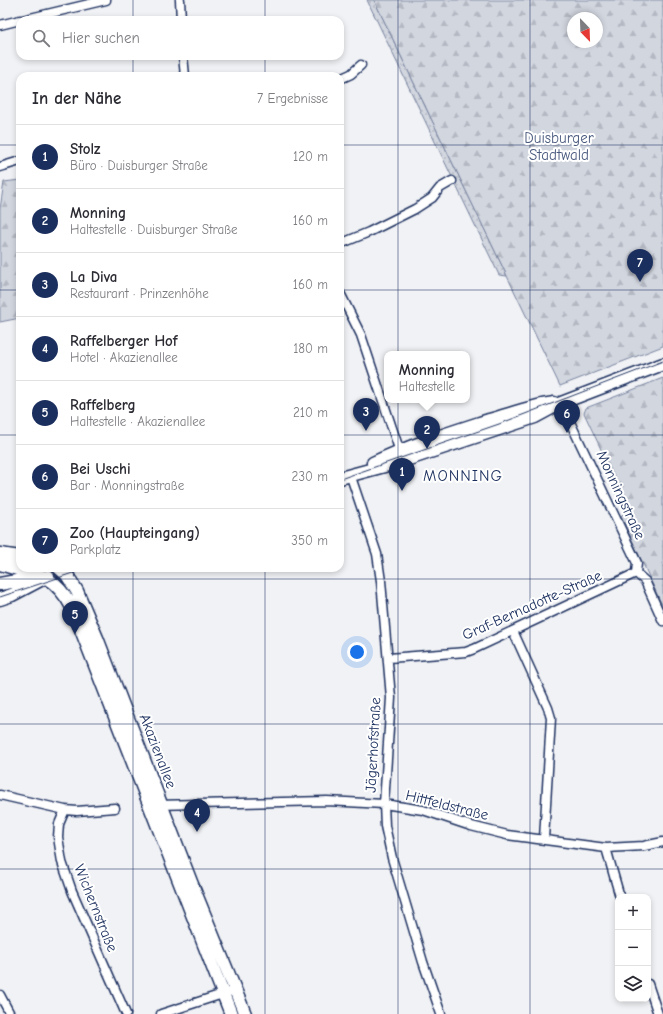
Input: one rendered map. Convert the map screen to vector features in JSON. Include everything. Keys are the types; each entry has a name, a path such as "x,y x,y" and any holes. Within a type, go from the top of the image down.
{"main road":[{"path":"345,476 401,456 460,428 536,406 561,402 663,364"},
{"path":"0,554 16,556"},
{"path":"0,564 16,569"},
{"path":"28,572 45,577"},
{"path":"0,599 12,595 57,572"},
{"name":"Akazienallee","path":"66,572 77,591 91,624 162,805 230,992 231,1014"},
{"path":"0,584 45,577"},
{"name":"Akazienallee","path":"45,577 60,588 73,609 150,805 230,992 245,1014"}],"street":[{"path":"38,16 106,0"},
{"path":"180,0 181,16"},
{"path":"0,25 16,21"},
{"path":"183,60 184,72"},
{"path":"344,77 351,74 361,65"},
{"path":"0,167 16,162"},
{"path":"344,242 369,232 415,209 432,198 440,188 452,181"},
{"path":"344,301 361,335 401,456"},
{"name":"Monningstraße","path":"561,402 637,563 636,573 644,581 663,621"},
{"name":"Jägerhofstraße","path":"345,476 365,516 377,554 382,581 391,698 384,804 385,826 392,858 423,962 441,1014"},
{"name":"Graf-Bernadotte-Straße","path":"389,658 466,652 636,573"},
{"path":"513,631 548,708 551,718 544,839"},
{"path":"0,795 65,810 77,811 114,808"},
{"name":"Hittfeldstraße","path":"150,805 319,802 384,804 422,810 471,826 507,835 606,848 644,846 663,842"},
{"name":"Wichernstraße","path":"65,810 59,824 58,837 62,862 72,891 126,1014"},
{"path":"606,848 619,894"},
{"path":"161,1014 230,992"},
{"path":"651,993 658,1014"},
{"path":"0,995 10,1014"}],"green space":[{"path":"367,0 374,0 507,276 499,275"},
{"name":"Duisburger Stadtwald","path":"374,0 663,0 663,346 560,386"},
{"path":"16,180 16,319 0,322 0,209 4,182"},
{"path":"663,378 663,607 621,516 629,509 584,413 586,408"}],"tram line":[{"path":"344,478 499,424 663,361"},
{"path":"0,597 76,572"}],"place":[{"name":"Zoo (Haupteingang)","path":"640,282"},
{"name":"La Diva","path":"366,431"},
{"name":"Bei Uschi","path":"567,433"},
{"name":"Monning","path":"427,449"},
{"name":"Stolz","path":"402,491"},
{"name":"Raffelberg","path":"75,634"},
{"name":"Raffelberger Hof","path":"197,832"}],"district":[{"name":"MONNING","path":"463,475"}]}
